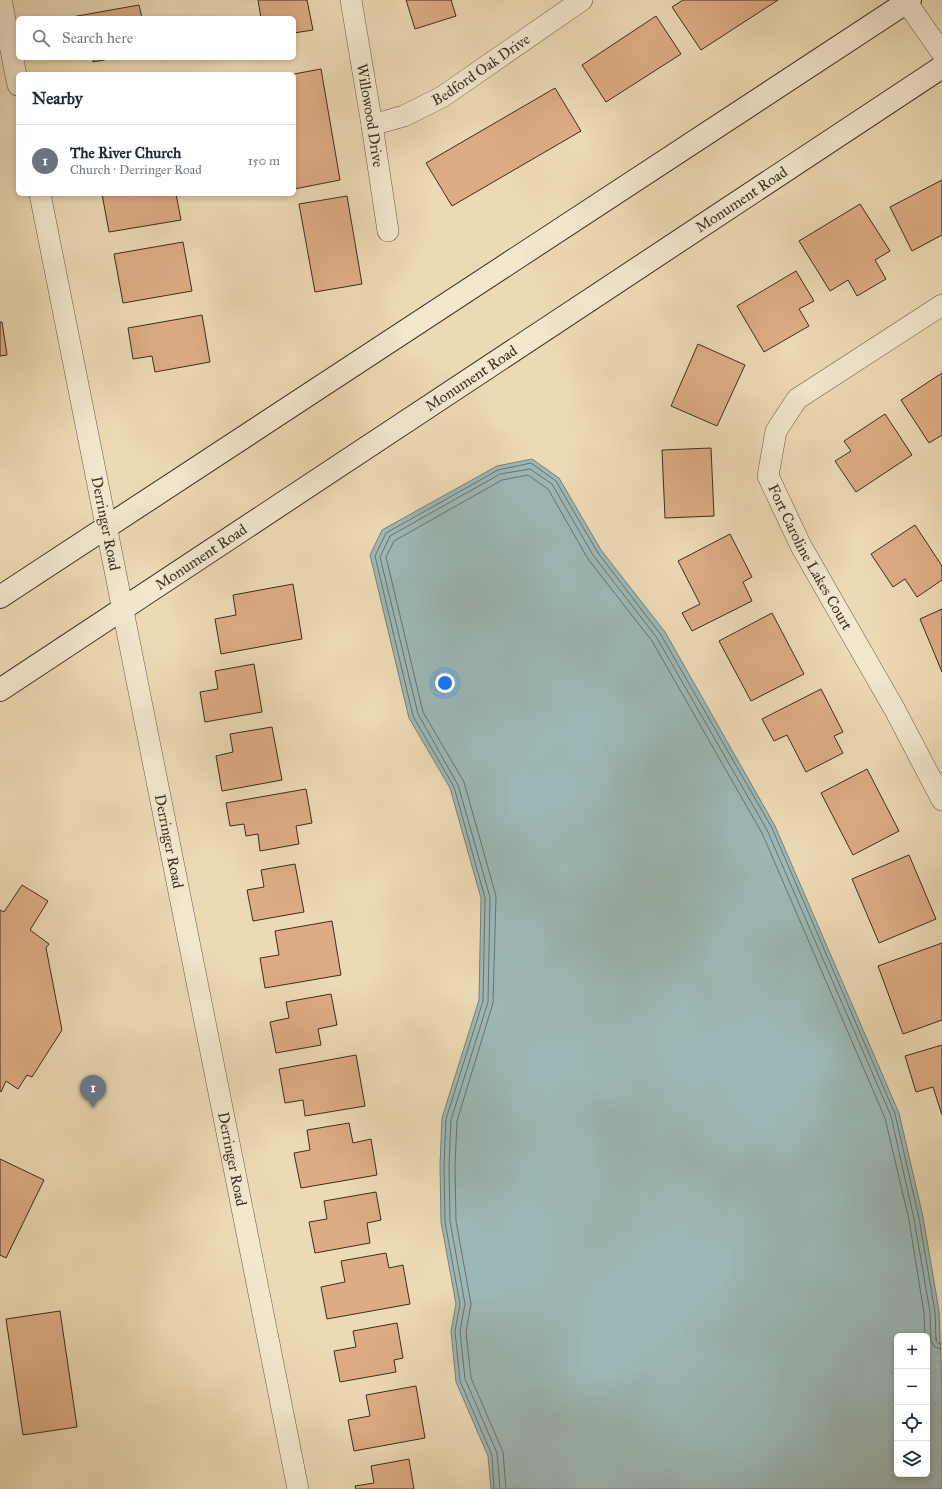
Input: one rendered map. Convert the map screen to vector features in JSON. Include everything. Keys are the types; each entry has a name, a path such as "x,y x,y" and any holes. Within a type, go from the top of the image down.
{"main road":[{"path":"0,597 907,1"},
{"name":"Monument Road","path":"0,690 942,67"}],"street":[{"path":"1,0 16,75"},
{"name":"Willowood Drive","path":"351,0 388,230"},
{"name":"Bedford Oak Drive","path":"372,125 404,116 442,97 582,0"},
{"path":"907,1 942,53"},
{"name":"Derringer Road","path":"40,196 298,1489"},
{"name":"Fort Caroline Lakes Court","path":"942,305 797,399 776,431 768,476 801,546 895,710 942,800"}],"water":[{"path":"532,459 559,478 601,550 665,632 775,826 899,1113 923,1217 939,1311 942,1385 942,1489 491,1489 488,1456 456,1382 451,1331 456,1304 441,1222 440,1165 442,1118 479,1000 481,898 450,788 409,718 370,555 382,530 497,466"}],"building":[{"path":"258,0 307,0 313,30 296,33 296,16 261,16"},
{"path":"406,0 451,0 456,16 415,29"},
{"path":"683,0 778,0 701,50 672,7"},
{"path":"139,5 142,16 77,16"},
{"path":"656,16 681,54 606,102 582,65"},
{"path":"93,60 104,60 93,62"},
{"path":"321,69 340,180 296,189 296,74"},
{"path":"555,88 581,131 452,206 426,163"},
{"path":"942,180 942,235 912,251 890,207"},
{"path":"102,196 176,196 181,220 109,232"},
{"path":"347,196 362,284 315,292 299,204"},
{"path":"860,204 890,251 875,260 886,279 857,296 848,280 830,291 799,241"},
{"path":"183,242 192,291 123,303 114,254"},
{"path":"796,271 814,301 799,309 809,326 764,352 737,306"},
{"path":"202,315 210,362 155,372 152,356 133,359 128,328"},
{"path":"0,322 2,322 7,355 0,356"},
{"path":"698,344 745,365 717,426 671,406"},
{"path":"942,373 942,435 929,443 901,400"},
{"path":"885,414 912,455 856,492 835,461 851,451 844,441"},
{"path":"711,448 714,516 665,518 662,450"},
{"path":"915,525 942,566 942,580 917,597 905,579 893,587 871,554"},
{"path":"730,534 752,577 743,582 752,601 692,631 682,613 700,604 678,561"},
{"path":"293,584 302,639 221,654 215,619 236,615 233,595"},
{"path":"942,609 942,672 920,619"},
{"path":"772,613 804,674 751,701 719,641"},
{"path":"254,664 262,712 205,722 200,692 218,689 215,671"},
{"path":"821,689 843,732 834,736 843,753 806,772 787,735 774,741 762,719"},
{"path":"272,727 282,780 222,791 216,756 233,752 230,734"},
{"path":"867,769 899,831 853,855 821,793"},
{"path":"306,789 312,823 296,826 299,844 260,851 258,834 246,836 244,824 230,826 226,803"},
{"path":"909,855 936,919 879,943 852,879"},
{"path":"295,864 304,912 253,921 247,890 264,887 261,870"},
{"path":"22,885 48,901 30,930 49,944 46,948 62,1030 32,1077 27,1075 18,1089 6,1081 1,1092 0,910 4,912"},
{"path":"332,921 341,975 265,988 260,958 279,955 275,931"},
{"path":"942,943 942,1020 903,1034 878,966"},
{"path":"331,994 337,1025 318,1029 321,1045 276,1053 270,1022 289,1018 286,1002"},
{"path":"942,1045 942,1115 933,1087 916,1092 905,1056"},
{"path":"356,1055 365,1106 305,1116 303,1100 285,1103 279,1069"},
{"path":"349,1123 353,1143 371,1139 377,1175 301,1188 294,1153 310,1150 307,1130"},
{"path":"0,1159 44,1180 6,1258 0,1255"},
{"path":"376,1192 381,1220 367,1223 370,1243 315,1253 309,1222 327,1219 324,1201"},
{"path":"386,1253 389,1268 403,1265 410,1304 327,1319 321,1287 345,1282 341,1261"},
{"path":"60,1311 77,1427 23,1435 6,1319"},
{"path":"397,1323 403,1358 394,1360 396,1372 340,1382 334,1351 356,1347 353,1331"},
{"path":"416,1386 425,1438 354,1451 348,1420 370,1416 366,1395"},
{"path":"409,1459 414,1489 356,1489 355,1486 374,1483 371,1466"}],"place":[{"name":"The River Church","path":"93,1108"}]}
